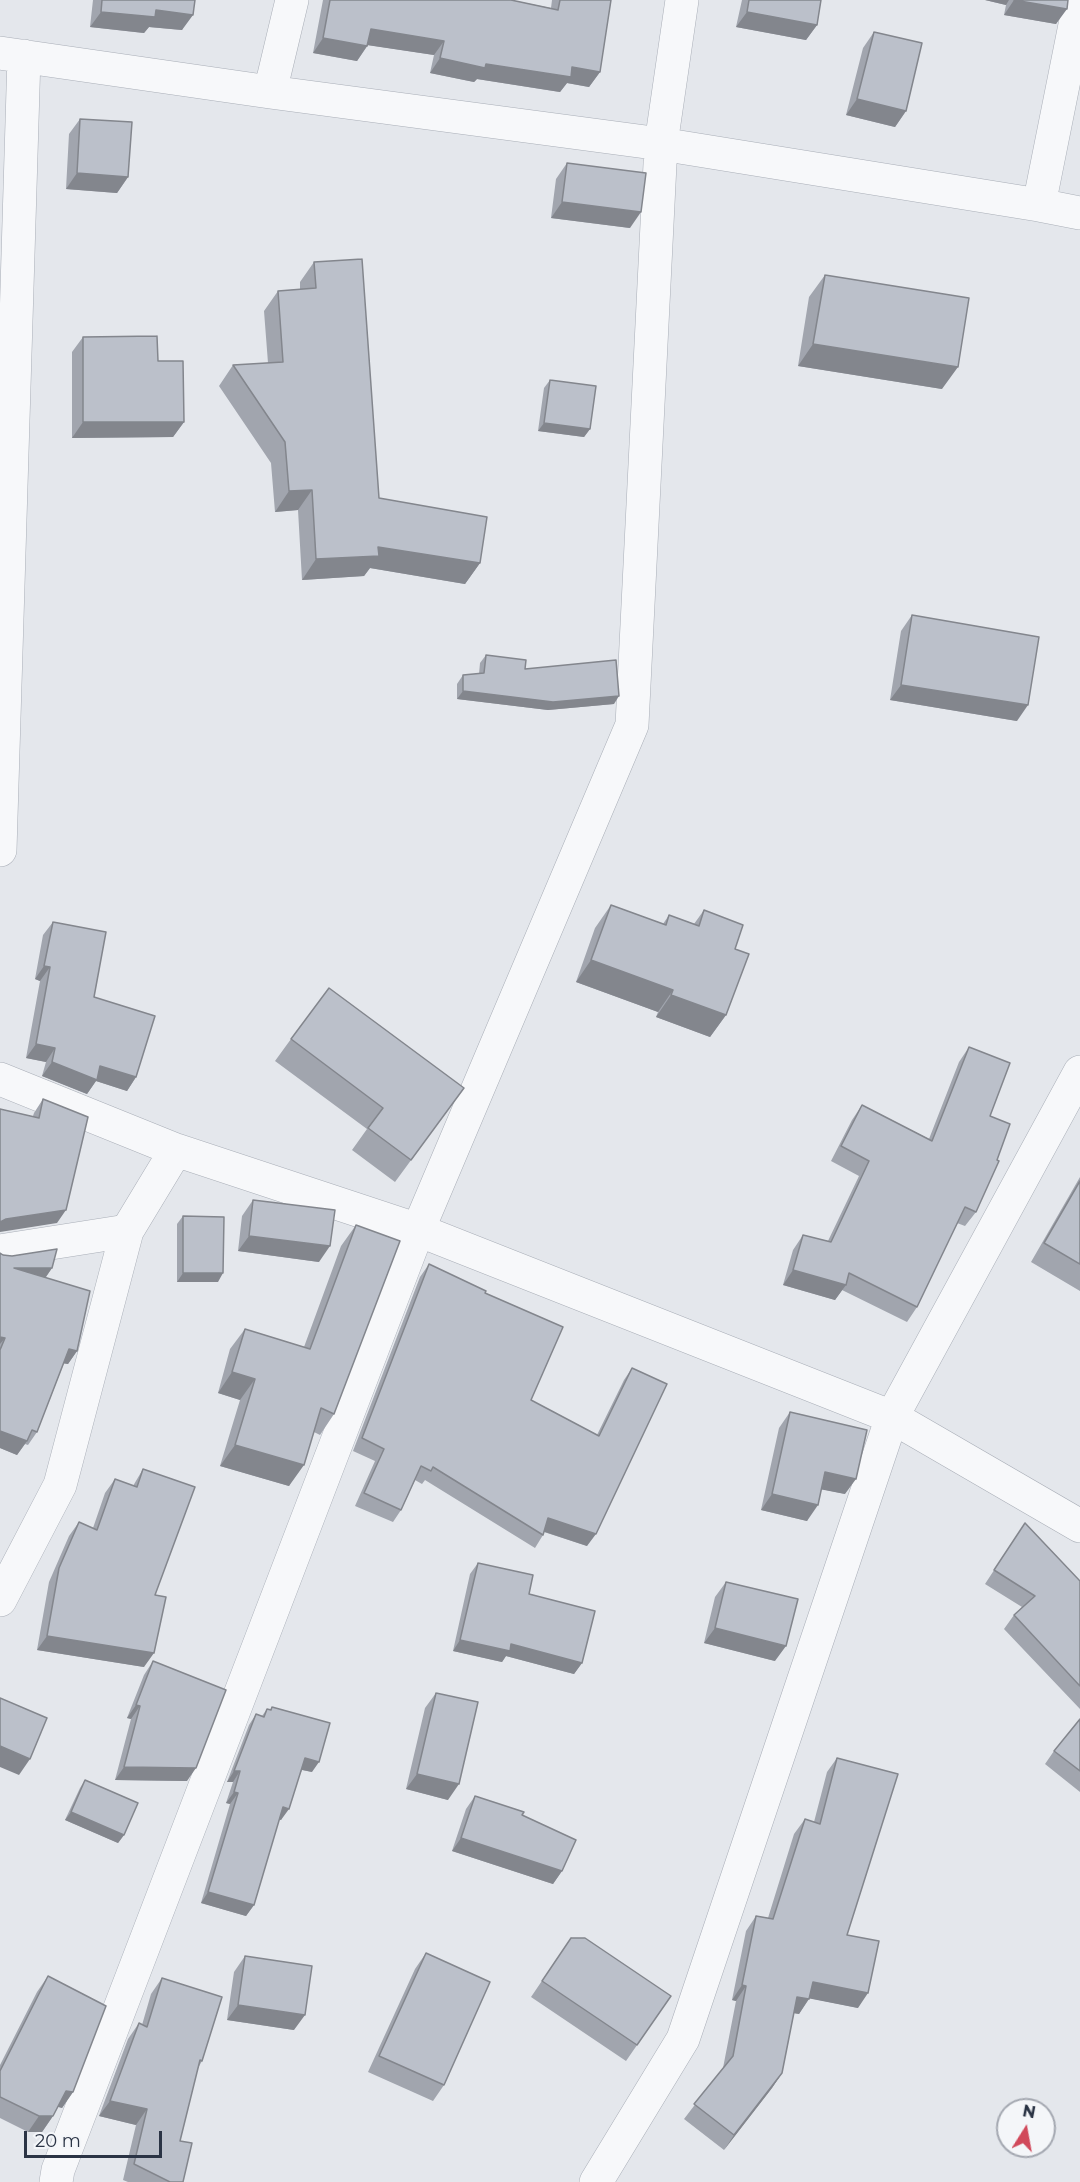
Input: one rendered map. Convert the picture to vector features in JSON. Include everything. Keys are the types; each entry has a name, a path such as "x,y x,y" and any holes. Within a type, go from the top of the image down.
{"street":[{"path":"270,92 292,0"},
{"path":"57,2182 62,2159 418,1230 632,725 661,144 682,0"},
{"path":"1039,205 1080,0"},
{"path":"0,850 12,55 661,144 1080,213"},
{"path":"596,2182 683,2039 892,1417 1080,1072"},
{"path":"0,1079 176,1150 418,1230 892,1417 1080,1526"},
{"path":"0,1600 60,1485 127,1231 176,1150"},
{"path":"0,1251 127,1231"}],"building":[{"path":"102,0 195,0 193,15 156,10 155,17 101,12"},
{"path":"330,0 511,0 558,10 560,0 611,0 600,72 572,67 571,77 486,64 485,68 440,58 444,41 371,29 367,46 323,38"},
{"path":"749,0 821,0 817,25 747,12"},
{"path":"1014,0 1068,0 1067,9"},
{"path":"874,32 922,43 906,111 857,99"},
{"path":"80,119 132,122 128,177 77,173"},
{"path":"567,163 646,173 641,212 562,202"},
{"path":"362,259 379,498 487,517 480,563 378,547 379,556 316,559 312,490 289,491 285,442 233,365 283,362 278,291 316,288 314,262"},
{"path":"825,275 969,298 958,367 813,344"},
{"path":"157,336 158,361 183,361 184,422 83,422 83,337"},
{"path":"550,380 596,386 590,429 544,423"},
{"path":"912,615 1039,637 1028,705 901,685"},
{"path":"486,655 526,660 525,669 616,660 619,696 553,702 463,691 463,675 484,673"},
{"path":"611,905 666,925 669,915 699,926 704,910 743,925 735,949 749,954 726,1015 671,995 673,990 591,960"},
{"path":"53,922 106,932 94,997 155,1016 136,1077 100,1066 97,1080 52,1062 55,1048 36,1044 50,967 44,966"},
{"path":"329,988 464,1088 411,1160 368,1128 383,1108 291,1039"},
{"path":"969,1047 1010,1063 990,1116 1010,1124 997,1160 999,1161 976,1212 965,1207 917,1307 849,1273 846,1285 793,1270 803,1235 831,1242 869,1161 841,1146 862,1105 932,1141"},
{"path":"43,1099 88,1117 66,1210 6,1219 0,1222 0,1109 39,1118"},
{"path":"1080,1181 1080,1264 1044,1243"},
{"path":"253,1200 335,1210 330,1246 249,1236"},
{"path":"183,1216 224,1217 223,1273 183,1273"},
{"path":"356,1225 400,1241 334,1414 321,1408 304,1465 235,1445 255,1379 232,1372 245,1329 310,1349"},
{"path":"57,1249 52,1268 14,1268 90,1291 77,1351 69,1349 37,1432 32,1430 27,1441 0,1431 0,1350 5,1338 0,1337 0,1253 12,1256"},
{"path":"429,1264 486,1291 485,1293 563,1327 531,1400 599,1436 632,1368 667,1384 596,1534 548,1518 543,1535 433,1467 431,1471 421,1466 401,1510 364,1493 384,1449 362,1438"},
{"path":"790,1412 867,1430 856,1479 825,1472 818,1505 772,1494"},
{"path":"143,1469 195,1487 155,1595 166,1597 154,1653 47,1636 59,1568 79,1522 97,1530 115,1479 137,1487"},
{"path":"1025,1523 1080,1581 1080,1686 1014,1615 1035,1596 994,1570"},
{"path":"478,1563 533,1575 529,1594 595,1611 582,1663 511,1644 510,1651 460,1640"},
{"path":"726,1582 798,1599 786,1646 715,1628"},
{"path":"153,1661 226,1690 196,1768 124,1767 140,1706 136,1705"},
{"path":"436,1693 478,1702 459,1784 417,1774"},
{"path":"0,1698 47,1718 30,1759 0,1746"},
{"path":"272,1707 330,1723 319,1762 305,1758 289,1809 283,1807 254,1905 208,1892 238,1793 234,1792 240,1771 234,1771 256,1714 264,1717 267,1709 271,1710"},
{"path":"1080,1719 1080,1771 1054,1751"},
{"path":"837,1758 898,1774 847,1935 879,1941 868,1993 813,1982 809,1999 797,1997 782,2073 734,2135 694,2104 733,2056 746,1986 742,1985 756,1916 773,1919 805,1819 820,1824"},
{"path":"85,1780 138,1803 124,1835 71,1812"},
{"path":"475,1796 524,1812 522,1815 576,1840 562,1871 461,1838"},
{"path":"571,1938 585,1938 671,1996 637,2045 542,1981"},
{"path":"426,1953 490,1982 444,2085 379,2056"},
{"path":"245,1956 312,1966 305,2015 238,2005"},
{"path":"48,1976 106,2006 73,2092 66,2091 53,2116 39,2116 0,2097 0,2071"},
{"path":"162,1978 222,1997 202,2061 200,2060 180,2141 192,2143 183,2182 170,2182 134,2164 147,2109 110,2101 139,2023 147,2027"}]}
